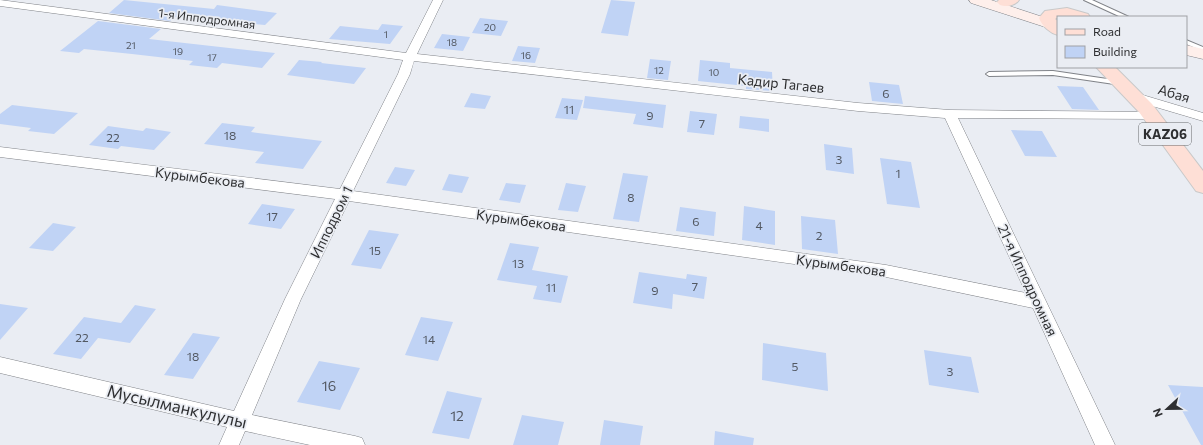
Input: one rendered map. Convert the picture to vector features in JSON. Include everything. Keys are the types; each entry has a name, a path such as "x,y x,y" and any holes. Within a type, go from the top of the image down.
{"main road":[{"path":"976,0 1052,14 1061,12 1078,15"},
{"path":"1002,1 1052,14"},
{"path":"1187,50 1203,56"},
{"path":"1187,54 1203,56"},
{"name":"KAZ06","path":"1120,75 1203,186"}],"street":[{"name":"Ипподром 1","path":"229,445 293,299 404,74 410,57 438,0"},
{"name":"1-я Ипподромная","path":"0,3 410,57"},
{"name":"Кадир Тагаев","path":"410,57 858,107 950,114 1150,115"},
{"name":"Абая","path":"1120,75 1203,117"},
{"name":"21-я Ипподромная","path":"950,114 1105,445"},
{"name":"Курымбекова","path":"0,152 344,195 886,271 1039,303"},
{"name":"Мусылманкулулы","path":"0,365 239,421 355,445"}],"lane":[{"path":"1087,0 1124,16"},
{"path":"1187,42 1203,50"},
{"path":"989,74 1053,73 1120,75"}],"building":[{"path":"124,0 214,9 217,5 277,13 265,25 174,17 170,21 109,13"},
{"path":"611,0 635,2 628,36 601,33"},
{"path":"480,18 508,21 501,36 472,33"},
{"path":"98,21 161,29 149,39 275,53 262,68 222,63 217,68 189,65 193,61 132,54 84,49 79,53 60,51"},
{"path":"382,24 403,26 390,44 329,39 340,26 378,30"},
{"path":"442,34 470,37 463,51 434,48"},
{"path":"518,46 540,48 535,63 512,61"},
{"path":"650,59 671,61 668,80 647,78"},
{"path":"299,60 366,68 354,84 287,75"},
{"path":"700,60 730,63 730,68 772,72 773,91 746,89 746,86 698,81"},
{"path":"869,82 899,85 903,104 872,101"},
{"path":"1057,86 1083,87 1099,110 1072,109"},
{"path":"471,93 491,96 485,109 464,107"},
{"path":"585,96 666,105 663,128 633,124 636,114 583,108"},
{"path":"562,98 583,100 577,120 555,118"},
{"path":"12,105 78,113 54,134 28,131 31,128 0,124 0,114"},
{"path":"690,111 717,114 714,135 687,132"},
{"path":"740,116 769,119 769,132 739,128"},
{"path":"222,123 255,127 251,132 322,141 303,169 255,163 264,152 204,144"},
{"path":"108,126 143,131 146,128 171,132 154,150 121,146 118,149 89,145"},
{"path":"1011,130 1042,131 1057,157 1025,156"},
{"path":"824,144 852,148 854,174 826,170"},
{"path":"880,158 911,162 920,208 887,204"},
{"path":"395,167 415,170 406,186 386,183"},
{"path":"623,173 648,176 639,222 613,219"},
{"path":"449,174 469,177 462,193 442,190"},
{"path":"506,183 526,185 520,203 499,200"},
{"path":"566,183 586,186 578,212 558,210"},
{"path":"262,204 295,209 281,229 248,224"},
{"path":"744,206 775,211 775,245 742,240"},
{"path":"680,207 716,212 714,236 676,231"},
{"path":"801,216 835,220 838,254 802,249"},
{"path":"53,223 76,227 53,251 29,248"},
{"path":"369,230 399,234 381,269 351,265"},
{"path":"510,243 539,247 532,270 568,276 561,303 533,299 537,286 497,280"},
{"path":"639,272 686,279 687,274 707,277 704,299 673,294 672,309 633,303"},
{"path":"0,304 28,308 0,340"},
{"path":"135,305 156,309 130,343 98,338 81,359 53,354 84,317 121,323"},
{"path":"421,317 453,322 438,361 405,355"},
{"path":"193,333 220,337 193,379 164,375"},
{"path":"763,343 826,353 828,391 762,380"},
{"path":"924,350 971,357 979,393 929,385"},
{"path":"319,361 360,368 340,410 297,402"},
{"path":"1168,385 1203,387 1203,445 1201,445"},
{"path":"447,391 482,398 469,439 432,433"},
{"path":"522,415 564,422 558,445 513,445"},
{"path":"604,420 643,426 640,445 600,445"},
{"path":"715,431 754,438 753,445 714,445"}]}
